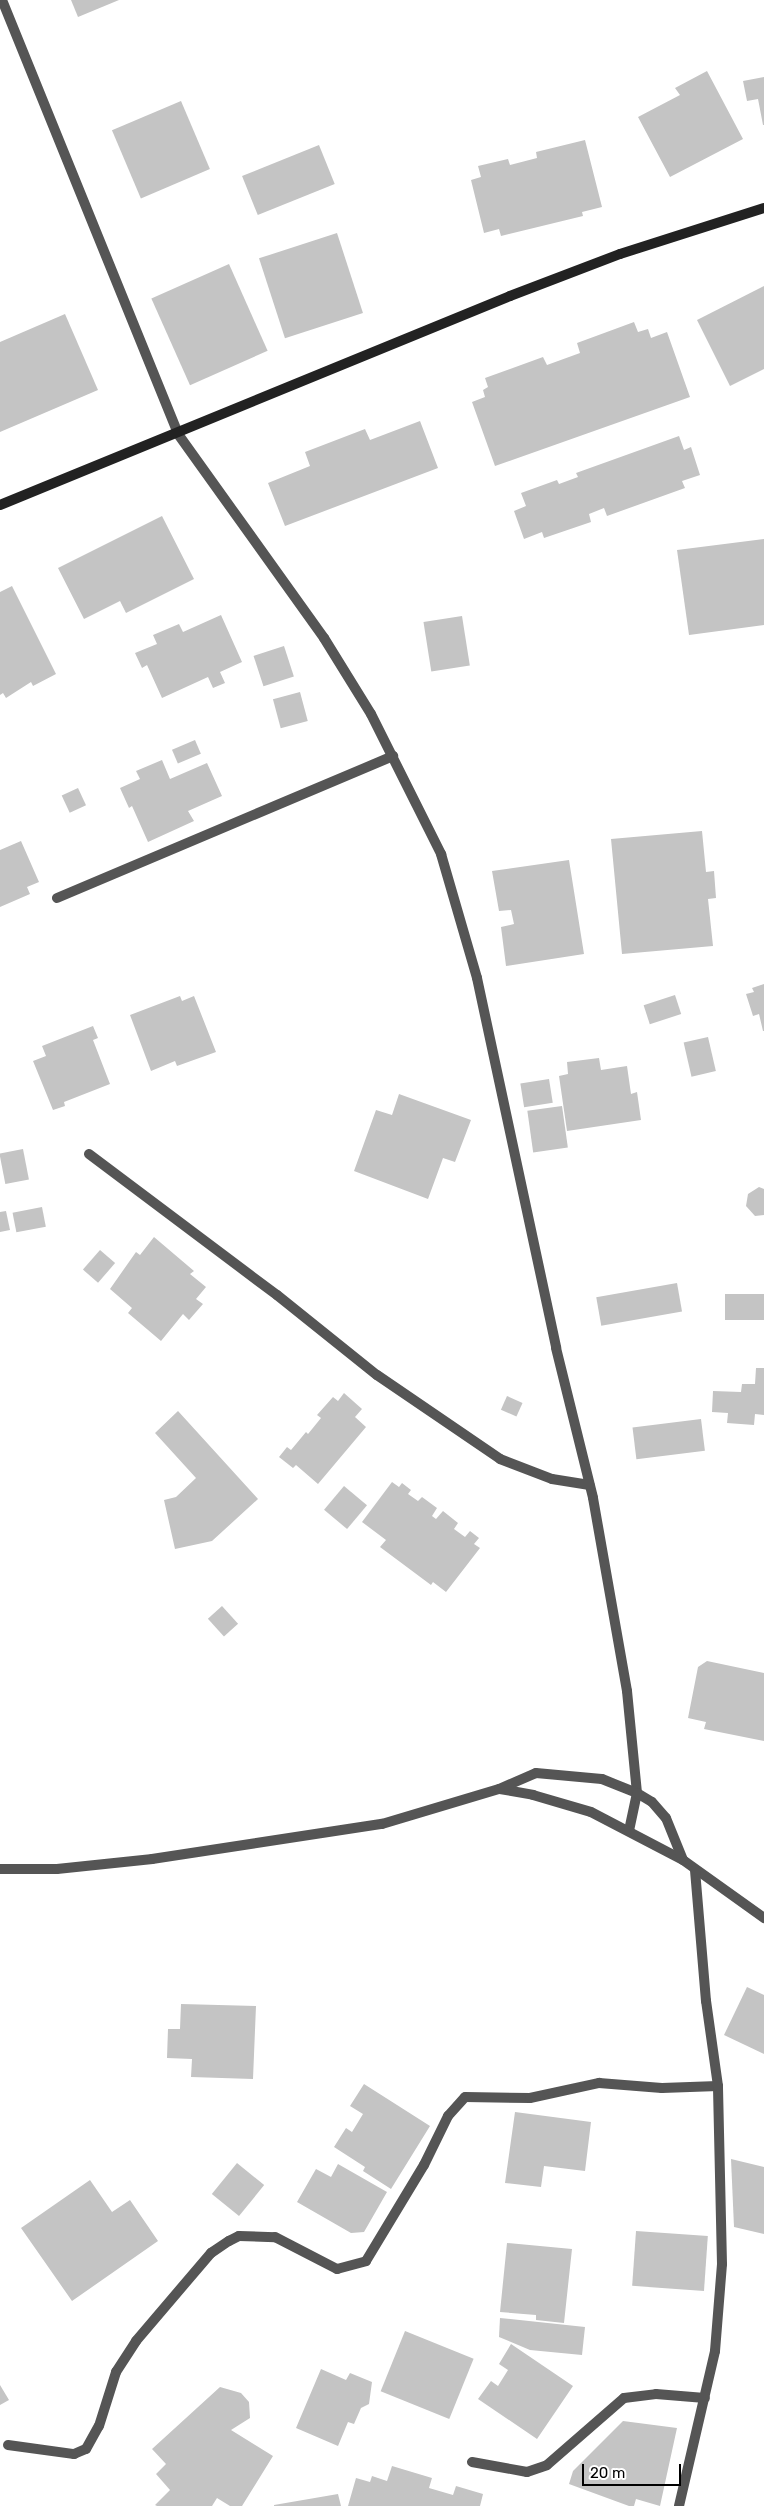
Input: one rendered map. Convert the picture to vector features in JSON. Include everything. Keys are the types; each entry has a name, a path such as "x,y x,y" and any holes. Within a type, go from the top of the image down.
{"main road":[{"path":"0,505 601,261 764,208"}],"street":[{"path":"2,0 178,434 324,638 393,756 441,854 477,978 549,1319 590,1485 621,1644 637,1793 629,1831"},
{"path":"57,898 393,756"},
{"path":"89,1154 261,1283 377,1375 500,1459 552,1479 590,1485"},
{"path":"0,1869 57,1869 143,1860 382,1824 498,1789 536,1774 602,1780 637,1793 652,1802 666,1818 683,1860"},
{"path":"498,1789 561,1802 591,1812 683,1860 764,1918"},
{"path":"679,2506 715,2351 722,2264 718,2086 706,2001 695,1870"},
{"path":"8,2445 74,2454 86,2449 99,2426 116,2372 136,2341 211,2253 229,2241 239,2236 275,2238 337,2268 366,2261 424,2166 448,2116 465,2097 530,2098 599,2083 662,2088 718,2086"},
{"path":"472,2462 527,2472 547,2465 624,2398 656,2394 705,2398"}],"building":[{"path":"71,0 119,0 78,17"},
{"path":"707,71 743,139 670,177 638,117 680,95 675,88"},
{"path":"764,77 763,125 758,99 747,101 743,81"},
{"path":"181,101 210,169 141,198 112,130"},
{"path":"585,140 602,207 582,212 583,216 501,236 499,229 484,233 471,180 481,177 478,166 508,159 510,165 537,158 536,152"},
{"path":"319,145 335,184 258,215 242,176"},
{"path":"337,233 363,313 285,338 259,258"},
{"path":"229,264 268,351 190,385 151,299"},
{"path":"764,286 764,369 730,386 697,320"},
{"path":"65,314 98,390 0,432 0,342"},
{"path":"634,322 638,332 648,329 651,338 667,332 690,397 495,466 472,402 485,397 483,390 488,387 485,378 543,357 547,365 580,353 577,343"},
{"path":"420,421 438,468 285,526 268,483 310,466 305,452 365,429 370,440"},
{"path":"679,436 684,450 691,447 700,475 682,481 685,488 607,516 604,508 589,514 591,522 544,538 542,532 524,539 514,511 526,506 521,493 557,480 559,484 578,477 576,473"},
{"path":"162,516 194,579 126,613 120,601 84,619 58,568"},
{"path":"764,539 764,625 689,635 677,550"},
{"path":"12,586 56,674 33,686 31,682 6,698 3,693 0,695 0,592"},
{"path":"221,615 242,662 220,672 225,683 213,688 208,677 162,698 147,665 142,668 135,653 157,644 153,635 179,624 183,632"},
{"path":"462,616 470,665 431,671 423,622"},
{"path":"284,646 294,676 263,686 254,656"},
{"path":"300,692 308,721 281,728 273,699"},
{"path":"195,740 201,754 178,764 172,750"},
{"path":"162,760 170,779 207,763 222,796 188,811 194,821 148,842 132,806 129,808 120,788 140,779 136,771"},
{"path":"78,788 86,805 70,813 62,796"},
{"path":"702,831 706,872 714,871 716,898 708,899 713,946 622,954 611,839"},
{"path":"21,841 39,882 27,887 30,894 0,907 0,850"},
{"path":"569,860 584,954 506,966 501,927 514,924 511,910 499,911 492,871"},
{"path":"764,984 763,1031 759,1014 753,1016 746,994 754,992 752,988"},
{"path":"675,995 681,1014 650,1024 644,1005"},
{"path":"180,996 182,1001 194,996 216,1052 177,1066 175,1061 151,1071 130,1015"},
{"path":"93,1026 98,1038 93,1040 110,1084 64,1102 65,1106 53,1110 33,1061 46,1056 42,1046"},
{"path":"708,1037 716,1071 692,1077 684,1043"},
{"path":"599,1058 601,1070 627,1066 631,1094 637,1092 641,1120 567,1131 559,1076 568,1074 567,1062"},
{"path":"549,1079 553,1103 524,1107 520,1084"},
{"path":"399,1094 471,1120 455,1162 443,1158 428,1199 354,1171 376,1110 392,1115"},
{"path":"562,1106 568,1148 533,1152 527,1111"},
{"path":"23,1149 29,1179 5,1184 0,1153"},
{"path":"759,1187 764,1189 764,1215 755,1216 746,1206 748,1194"},
{"path":"42,1207 46,1227 16,1232 13,1213"},
{"path":"6,1211 10,1230 0,1232 0,1212"},
{"path":"154,1237 194,1271 190,1274 206,1287 196,1299 203,1304 189,1320 183,1314 161,1341 128,1313 132,1308 110,1289 136,1252 140,1255"},
{"path":"100,1250 115,1263 98,1283 83,1270"},
{"path":"677,1283 682,1312 601,1326 596,1297"},
{"path":"725,1294 764,1294 764,1320 725,1320"},
{"path":"756,1368 764,1368 764,1415 755,1414 754,1425 727,1423 728,1413 712,1412 713,1391 741,1392 742,1384 755,1384"},
{"path":"344,1393 362,1409 355,1417 366,1427 318,1484 296,1465 293,1468 279,1457 287,1447 291,1450 306,1432 308,1434 321,1418 317,1415 333,1397 338,1401"},
{"path":"507,1396 523,1403 516,1417 501,1410"},
{"path":"178,1411 258,1499 212,1541 175,1549 164,1500 176,1497 196,1478 155,1433"},
{"path":"701,1419 705,1451 636,1459 633,1427"},
{"path":"392,1482 399,1487 402,1483 411,1490 408,1494 418,1501 422,1497 437,1508 432,1516 436,1519 443,1511 458,1523 454,1529 465,1537 470,1531 479,1538 474,1544 480,1548 446,1592 433,1582 431,1585 380,1547 386,1540 362,1522"},
{"path":"344,1486 367,1505 347,1529 324,1510"},
{"path":"222,1606 238,1624 224,1637 208,1619"},
{"path":"707,1661 764,1673 764,1741 704,1729 706,1722 688,1718 698,1667"},
{"path":"747,1987 764,1995 764,2054 724,2035"},
{"path":"181,2004 256,2006 253,2079 191,2077 192,2059 167,2058 168,2029 180,2029"},
{"path":"364,2084 430,2126 391,2189 363,2171 365,2167 334,2147 346,2128 352,2132 363,2114 350,2106"},
{"path":"515,2112 591,2122 585,2171 544,2166 541,2187 505,2183"},
{"path":"731,2159 764,2167 764,2234 734,2227"},
{"path":"237,2163 264,2185 239,2216 212,2194"},
{"path":"338,2164 387,2192 364,2232 351,2233 297,2202 316,2169 331,2177"},
{"path":"90,2180 112,2212 130,2200 158,2241 72,2301 21,2228"},
{"path":"636,2231 708,2236 704,2291 632,2286"},
{"path":"507,2243 572,2249 564,2323 536,2320 536,2315 500,2312"},
{"path":"500,2318 585,2327 582,2355 530,2350 499,2337"},
{"path":"405,2331 474,2359 449,2419 381,2391"},
{"path":"511,2344 573,2386 537,2439 478,2399 491,2381 498,2386 508,2370 499,2364"},
{"path":"321,2369 346,2380 350,2373 372,2382 369,2404 361,2408 354,2424 348,2422 338,2446 296,2428"},
{"path":"0,2385 9,2400 0,2405"},
{"path":"220,2387 241,2393 249,2402 250,2418 231,2430 273,2456 242,2506 230,2506 217,2498 212,2506 155,2505 170,2490 156,2474 166,2464 152,2449"},
{"path":"623,2421 677,2428 660,2506 636,2499 634,2506 629,2506 569,2484 573,2471"},
{"path":"392,2466 432,2478 429,2488 453,2495 456,2486 483,2494 480,2506 348,2506 356,2478 370,2482 372,2476 387,2481"},
{"path":"338,2494 341,2506 274,2506 274,2505"}]}
